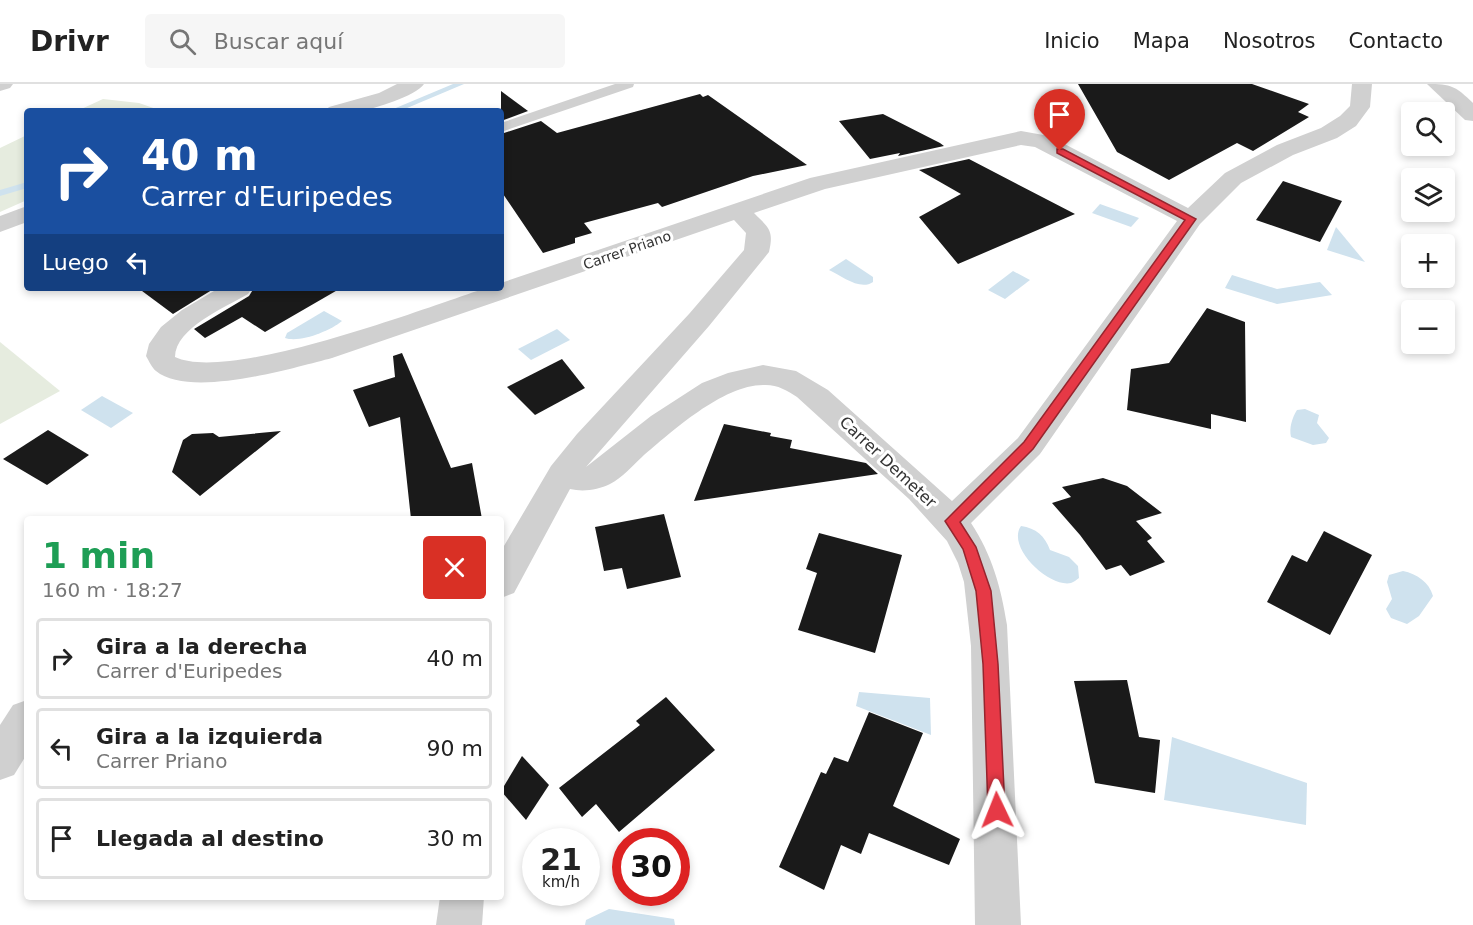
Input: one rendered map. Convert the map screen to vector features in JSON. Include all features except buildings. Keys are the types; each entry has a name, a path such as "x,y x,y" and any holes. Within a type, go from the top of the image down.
{"street":[{"path":"349,108 386,97 414,84"},
{"path":"952,521 1029,446 1191,219 1233,178 1285,150 1329,133 1348,121 1360,107 1362,84"},
{"path":"1437,84 1453,94 1473,115"},
{"name":"Carrer Priano","path":"504,290 849,174 1021,138 1041,141 1191,219"},
{"path":"504,578 562,474 588,442 699,320 756,252 760,243 758,231 739,212"},
{"path":"0,225 24,214"},
{"name":"Carrer Priano","path":"234,291 176,326 166,336 160,356 165,364 185,371 222,373 266,365 322,351 502,291"},
{"name":"Carrer Demeter","path":"562,474 588,480 600,475 701,396 731,381 757,374 770,375 797,384 825,404 952,521 969,547 984,591 991,664 998,925"},
{"path":"0,761 24,723"},
{"path":"459,925 462,900"}],"lane":[{"path":"504,127 628,84"}],"shaded area":[{"path":"103,99 139,103 153,108 84,108"},
{"path":"24,136 24,201 0,212 0,148"},
{"path":"0,342 60,391 0,424"}],"water":[{"path":"1100,204 1139,218 1131,227 1092,213"},
{"path":"1336,227 1365,262 1327,250"},
{"path":"846,259 873,277 873,282 857,284 829,270"},
{"path":"1013,271 1030,280 1005,299 988,290"},
{"path":"1232,275 1277,289 1320,282 1332,295 1277,304 1225,288"},
{"path":"324,311 342,321 315,335 299,339 285,338 287,333"},
{"path":"557,329 570,340 531,360 518,349"},
{"path":"102,396 133,413 111,428 81,410"},
{"path":"1305,409 1319,415 1317,423 1329,438 1326,443 1313,445 1291,437 1292,420 1295,413 1297,410"},
{"path":"1021,526 1039,534 1050,550 1069,557 1078,566 1079,578 1071,583 1062,583 1042,573 1024,555 1019,544 1018,535"},
{"path":"1403,571 1422,579 1433,596 1419,616 1407,624 1391,618 1386,609 1392,599 1387,582 1389,575"},
{"path":"859,692 930,698 931,735 856,706"},
{"path":"1172,737 1307,783 1306,825 1164,800"},
{"path":"609,909 674,919 675,925 585,925 586,920"}],"waterway":[{"path":"400,108 460,84"},
{"path":"0,193 24,186"}],"route":[{"path":"997,810 991,664 984,591 978,567 969,547 952,521 1029,446 1191,219 1060,151"}]}
